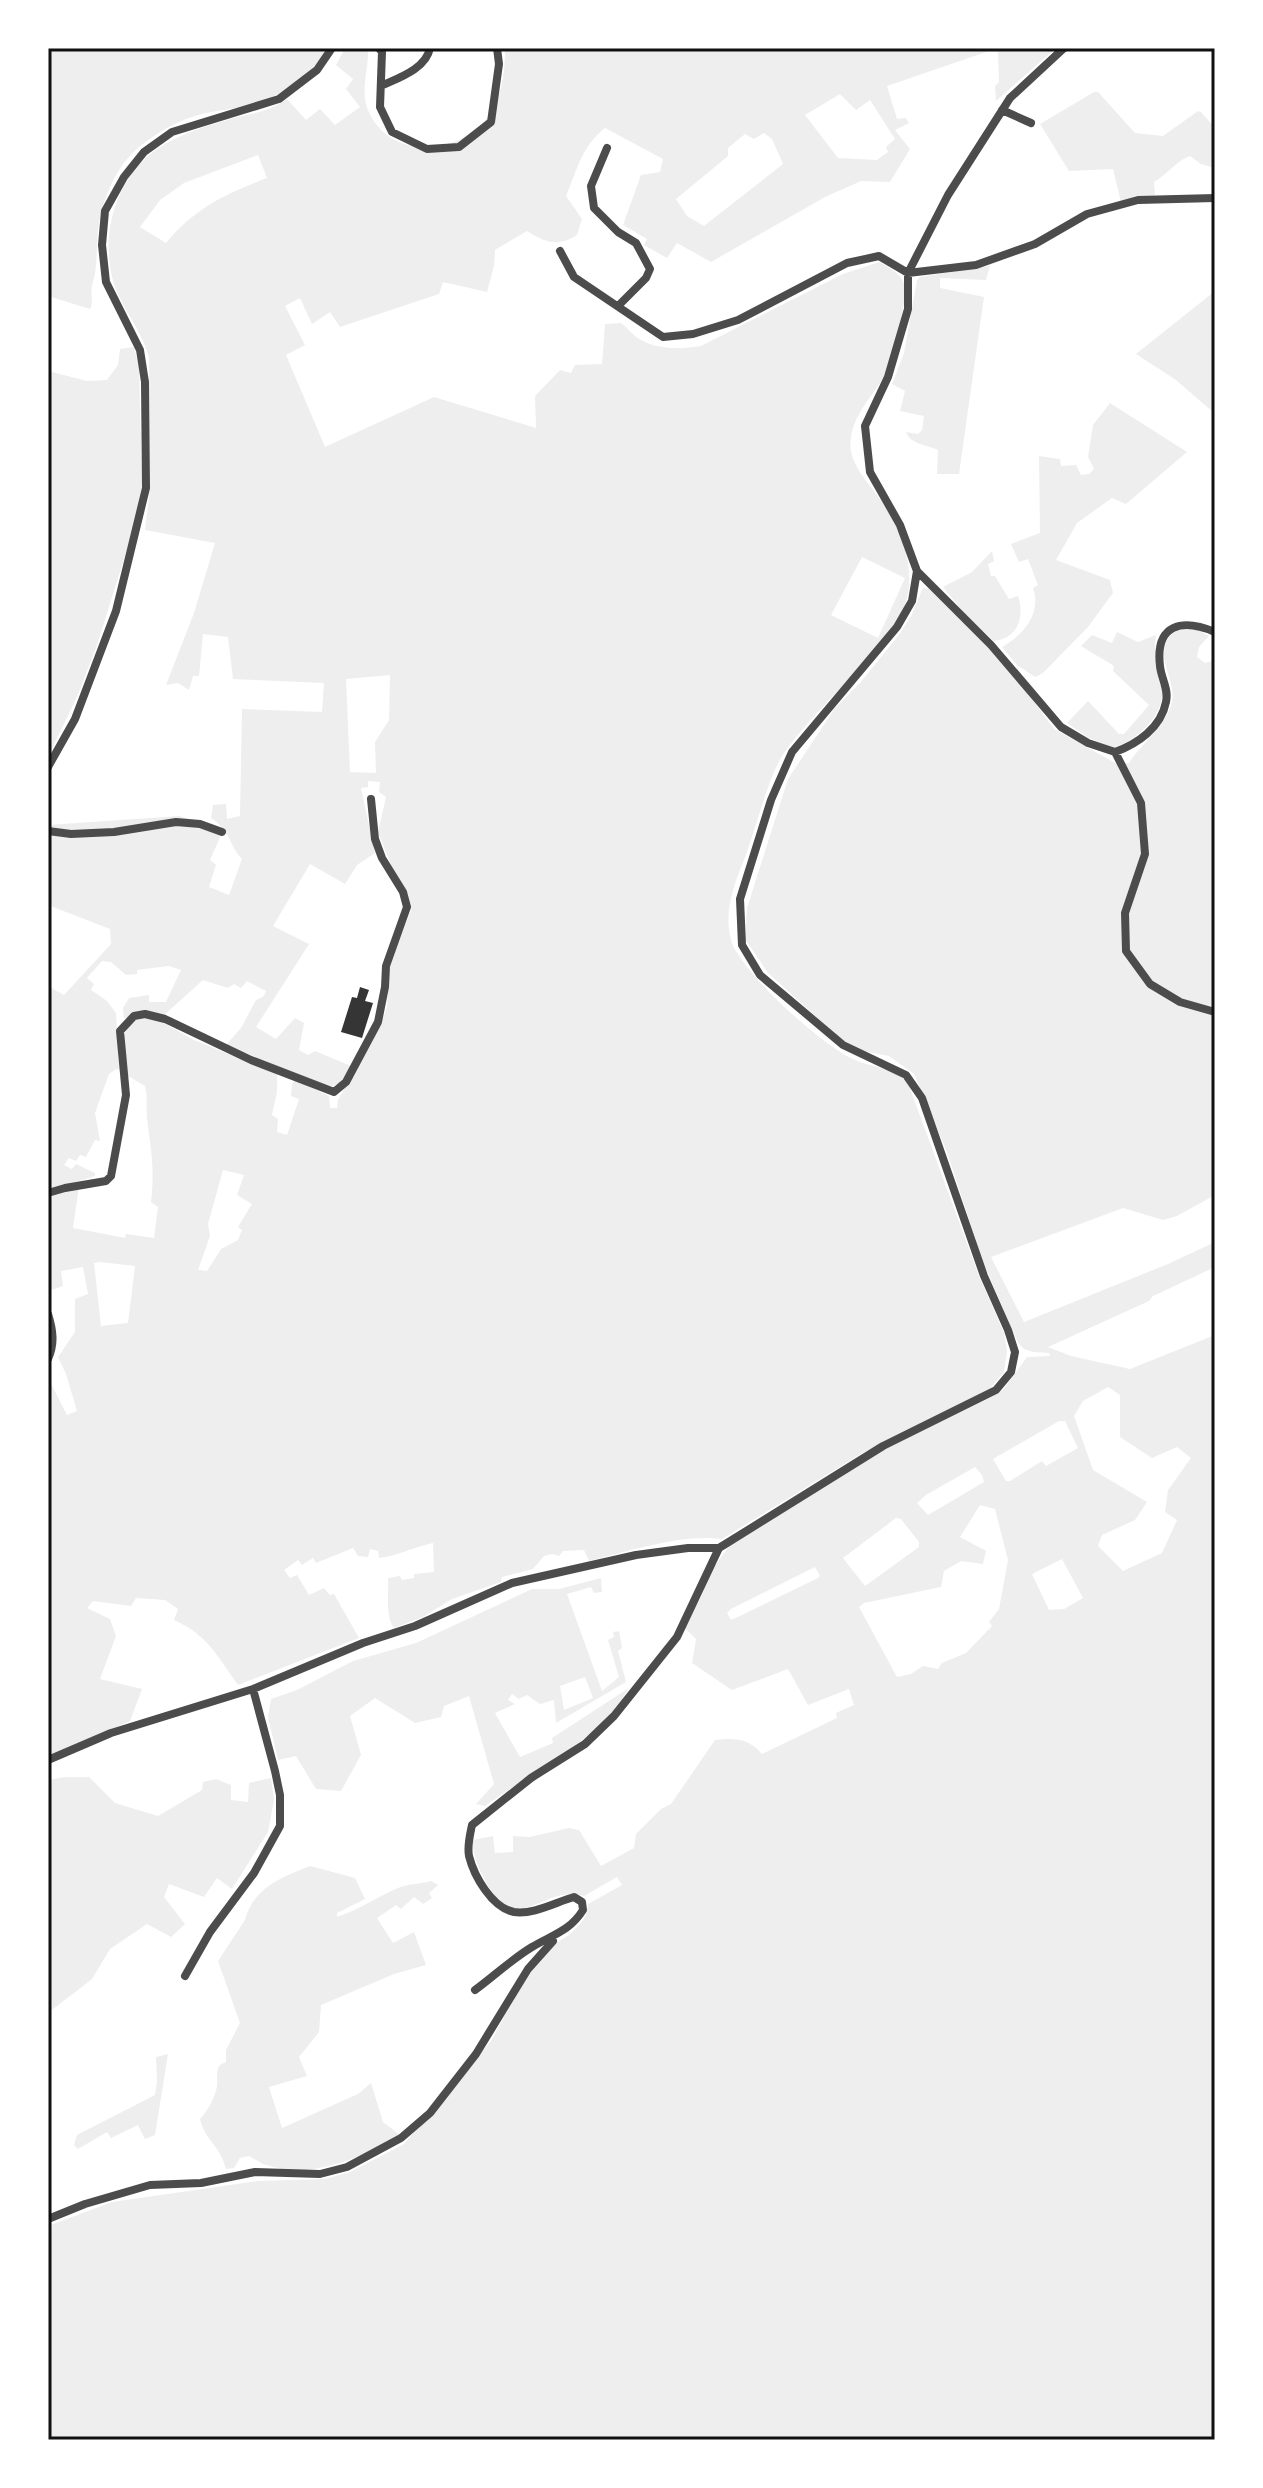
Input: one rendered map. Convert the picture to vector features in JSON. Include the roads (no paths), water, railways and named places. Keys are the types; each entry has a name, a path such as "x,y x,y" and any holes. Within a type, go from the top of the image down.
{"street":[{"path":"48,767 75,719 116,611 146,488 145,382 140,350 106,282 102,245 105,211 124,177 144,152 172,132 279,99 317,70 332,48"},
{"path":"379,48 382,52 380,107 392,132 427,149 459,147 491,122 499,64 497,48"},
{"path":"381,86 419,65 428,56 430,48"},
{"path":"1064,48 1010,98 948,195 908,273 908,309 888,377 865,426 870,472 900,525 917,571 991,645 1061,727 1088,743 1115,752 1141,740 1166,704 1159,649 1166,633 1180,624 1215,632"},
{"path":"1002,110 1031,123"},
{"path":"607,148 591,186 594,208 618,232 636,243 650,269 646,278 618,306"},
{"path":"560,251 574,277 663,337 693,334 738,320 847,263 879,256 908,273 976,265 1035,244 1087,214 1138,200 1215,198"},
{"path":"48,1760 111,1733 253,1689 350,1648 415,1626 512,1583 636,1555 688,1548 719,1548 883,1446 996,1390 1011,1372 1015,1352 949,1182 922,1098 906,1075 843,1045 814,1023 760,975 742,945 740,899 771,800 792,752 897,627 912,601 917,571"},
{"path":"1115,752 1141,803 1145,854 1125,913 1126,951 1150,984 1180,1002 1215,1012"},
{"path":"48,1193 106,1181 111,1176 126,1095 120,1031 134,1016 145,1014 165,1019 251,1060 334,1092 346,1082 378,1022 386,966 407,907 403,892 382,858 375,839 371,799"},
{"path":"48,831 71,834 114,832 176,822 200,824 222,832"},
{"path":"48,1314 53,1335 53,1348 48,1359"},
{"path":"475,1990 532,1947 577,1921 583,1910 582,1902 574,1897 547,1907 512,1912 498,1904 487,1892 469,1855 472,1825 531,1778 585,1744 614,1716 677,1637 719,1548"},
{"path":"185,1976 210,1932 254,1873 280,1826 277,1783 253,1689"},
{"path":"48,2219 85,2204 150,2185 201,2183 255,2172 320,2174 347,2167 401,2138 430,2113 476,2054 528,1969 559,1934"}]}
